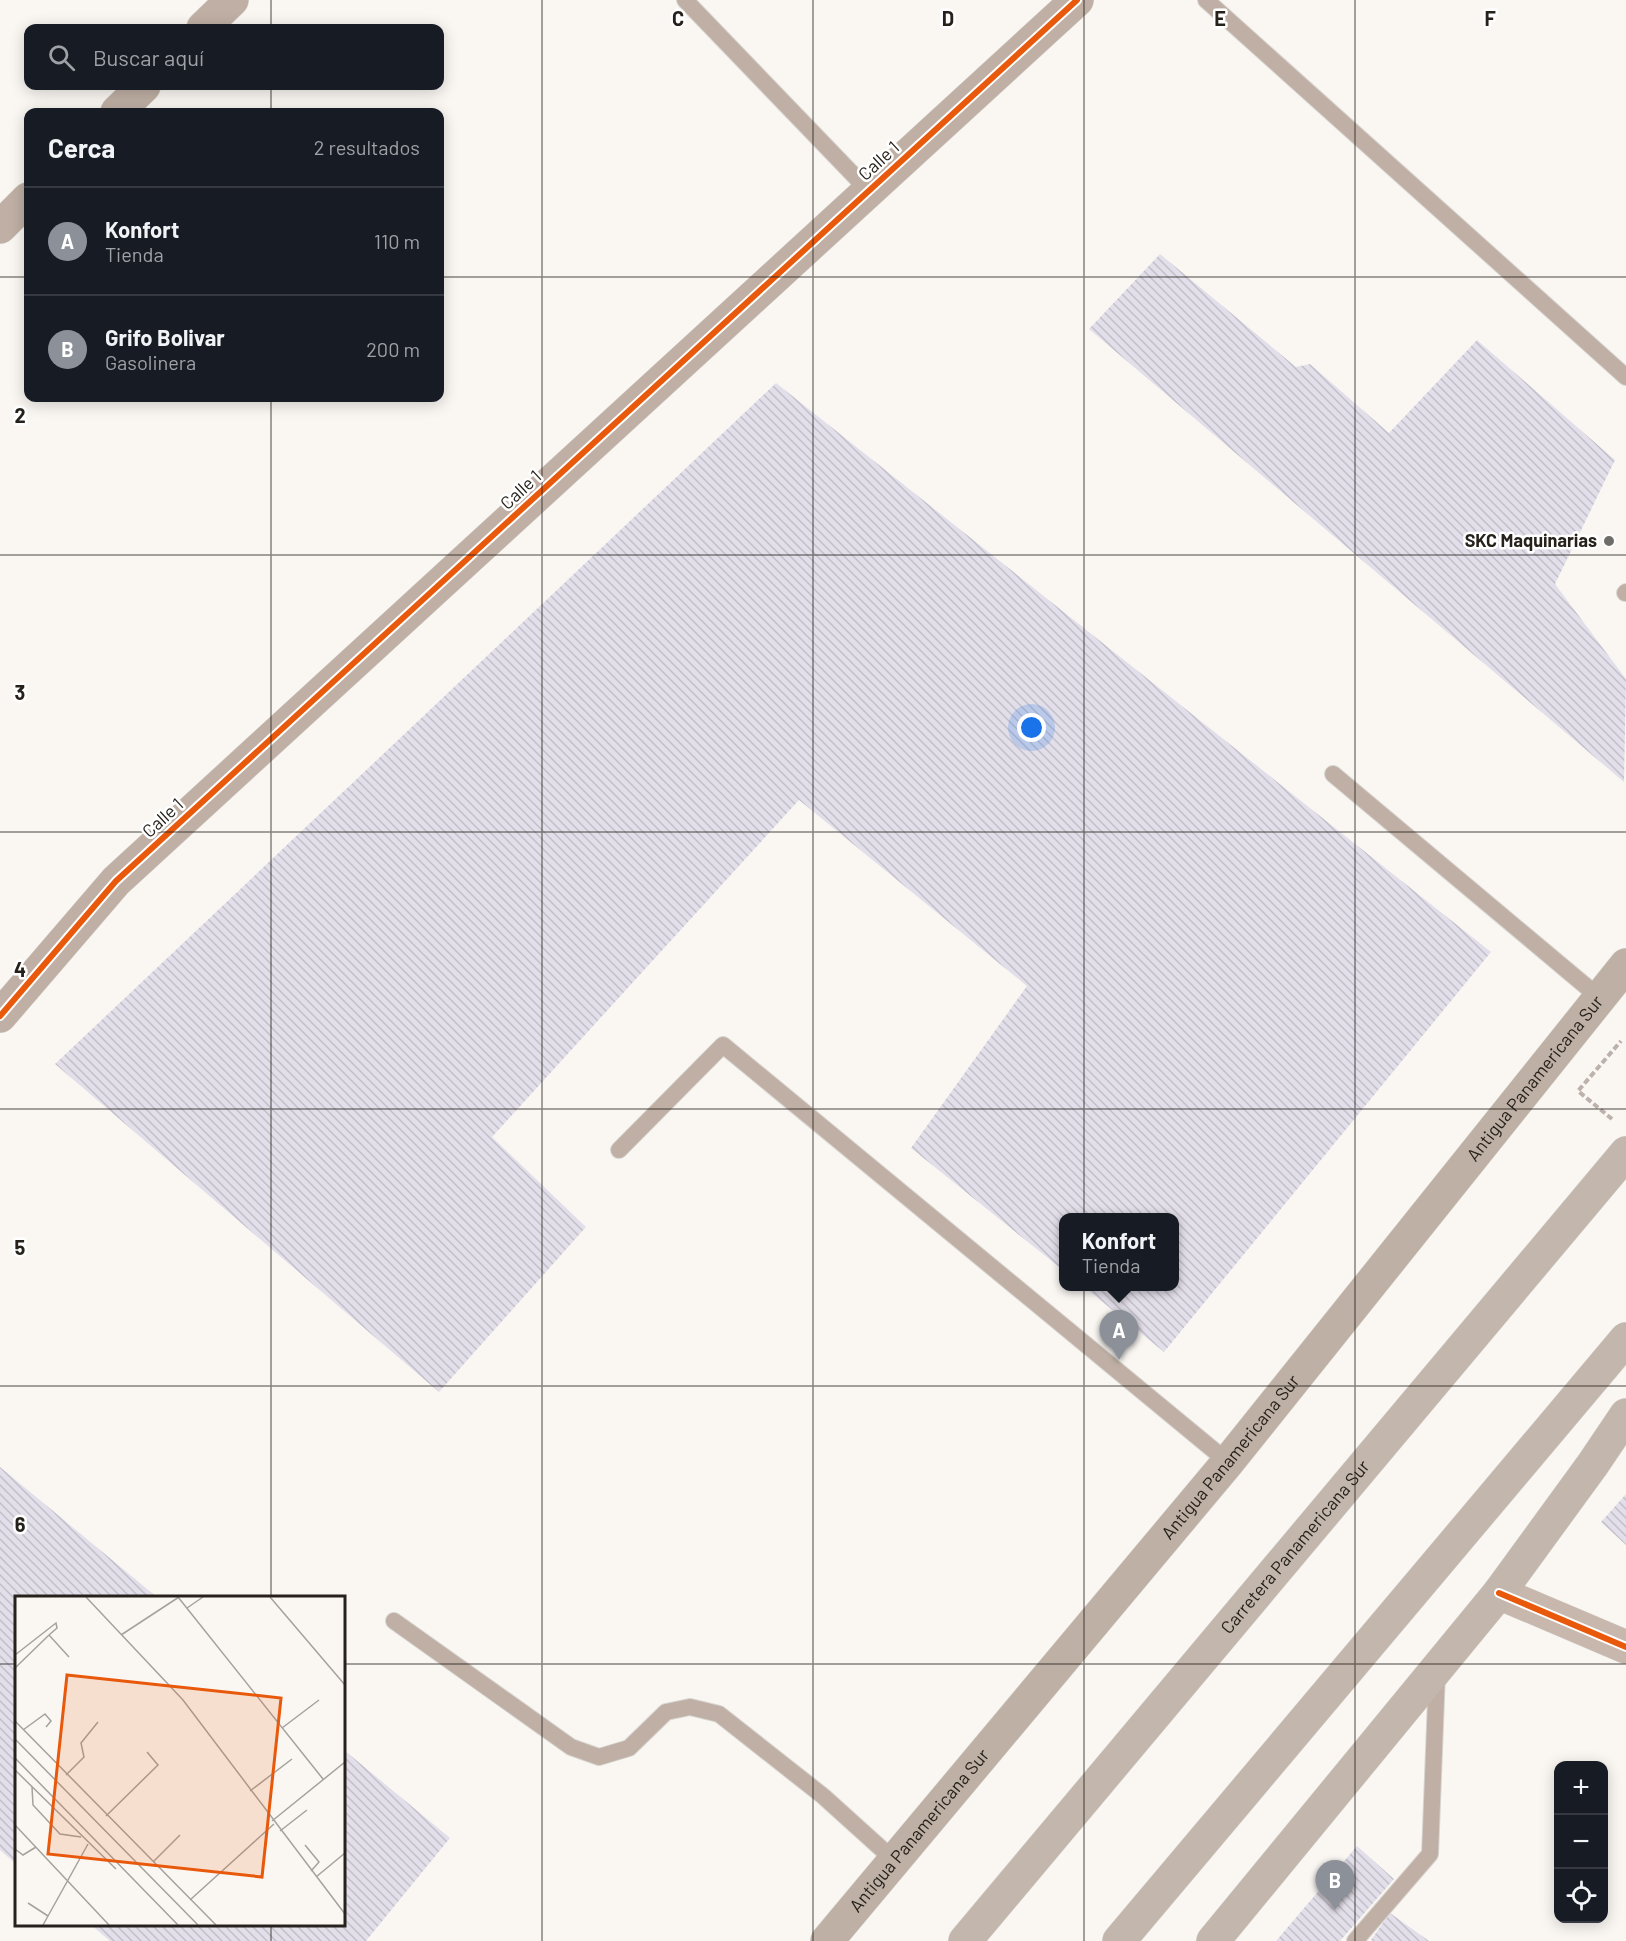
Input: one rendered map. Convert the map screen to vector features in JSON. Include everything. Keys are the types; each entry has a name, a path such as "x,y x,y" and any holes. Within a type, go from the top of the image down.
{"highway":[{"name":"Carretera Panamericana Sur","path":"965,1941 1622,1139"},
{"path":"1119,1941 1626,1339"},
{"path":"1213,1941 1499,1593 1626,1415"}],"main road":[{"name":"Antigua Panamericana Sur","path":"827,1941 1228,1462 1626,965"}],"street":[{"path":"207,24 232,0"},
{"name":"Calle 1","path":"0,1016 116,881 1077,0"},
{"path":"121,108 140,90"},
{"path":"0,227 24,203"},
{"path":"1499,1593 1626,1647"}],"lane":[{"path":"685,0 869,191"},
{"path":"1206,0 1626,377"},
{"path":"1333,774 1600,998"},
{"path":"619,1150 723,1045 1228,1462"},
{"path":"394,1621 571,1747 599,1756 629,1748 666,1712 690,1707 720,1714 823,1796 895,1861"},
{"path":"1355,1941 1430,1854 1437,1667"}],"path":[{"path":"1621,1041 1578,1091 1622,1139"}],"building":[{"path":"1160,254 1296,367 1310,364 1389,433 1477,340 1615,460 1555,584 1626,679 1624,782 1089,329"},
{"path":"776,383 1491,952 1164,1352 1089,1291 1179,1291 1179,1213 1059,1213 1059,1267 911,1148 1027,986 799,800 492,1137 586,1227 439,1392 55,1064"},
{"path":"0,1467 156,1596 15,1596 15,1863 0,1850"},
{"path":"1626,1494 1626,1545 1601,1522"},
{"path":"345,1751 450,1838 366,1941 110,1941 92,1926 345,1926"},
{"path":"1357,1846 1394,1879 1340,1941 1276,1941"},
{"path":"1390,1913 1429,1941 1371,1940"}],"cycle path":[{"path":"0,1016 116,881 1077,0"},
{"path":"1499,1593 1626,1647"}],"place":[{"name":"SKC Maquinarias","path":"1609,541"},
{"name":"Konfort","path":"1119,1360"},
{"name":"Grifo Bolivar","path":"1335,1910"}]}
